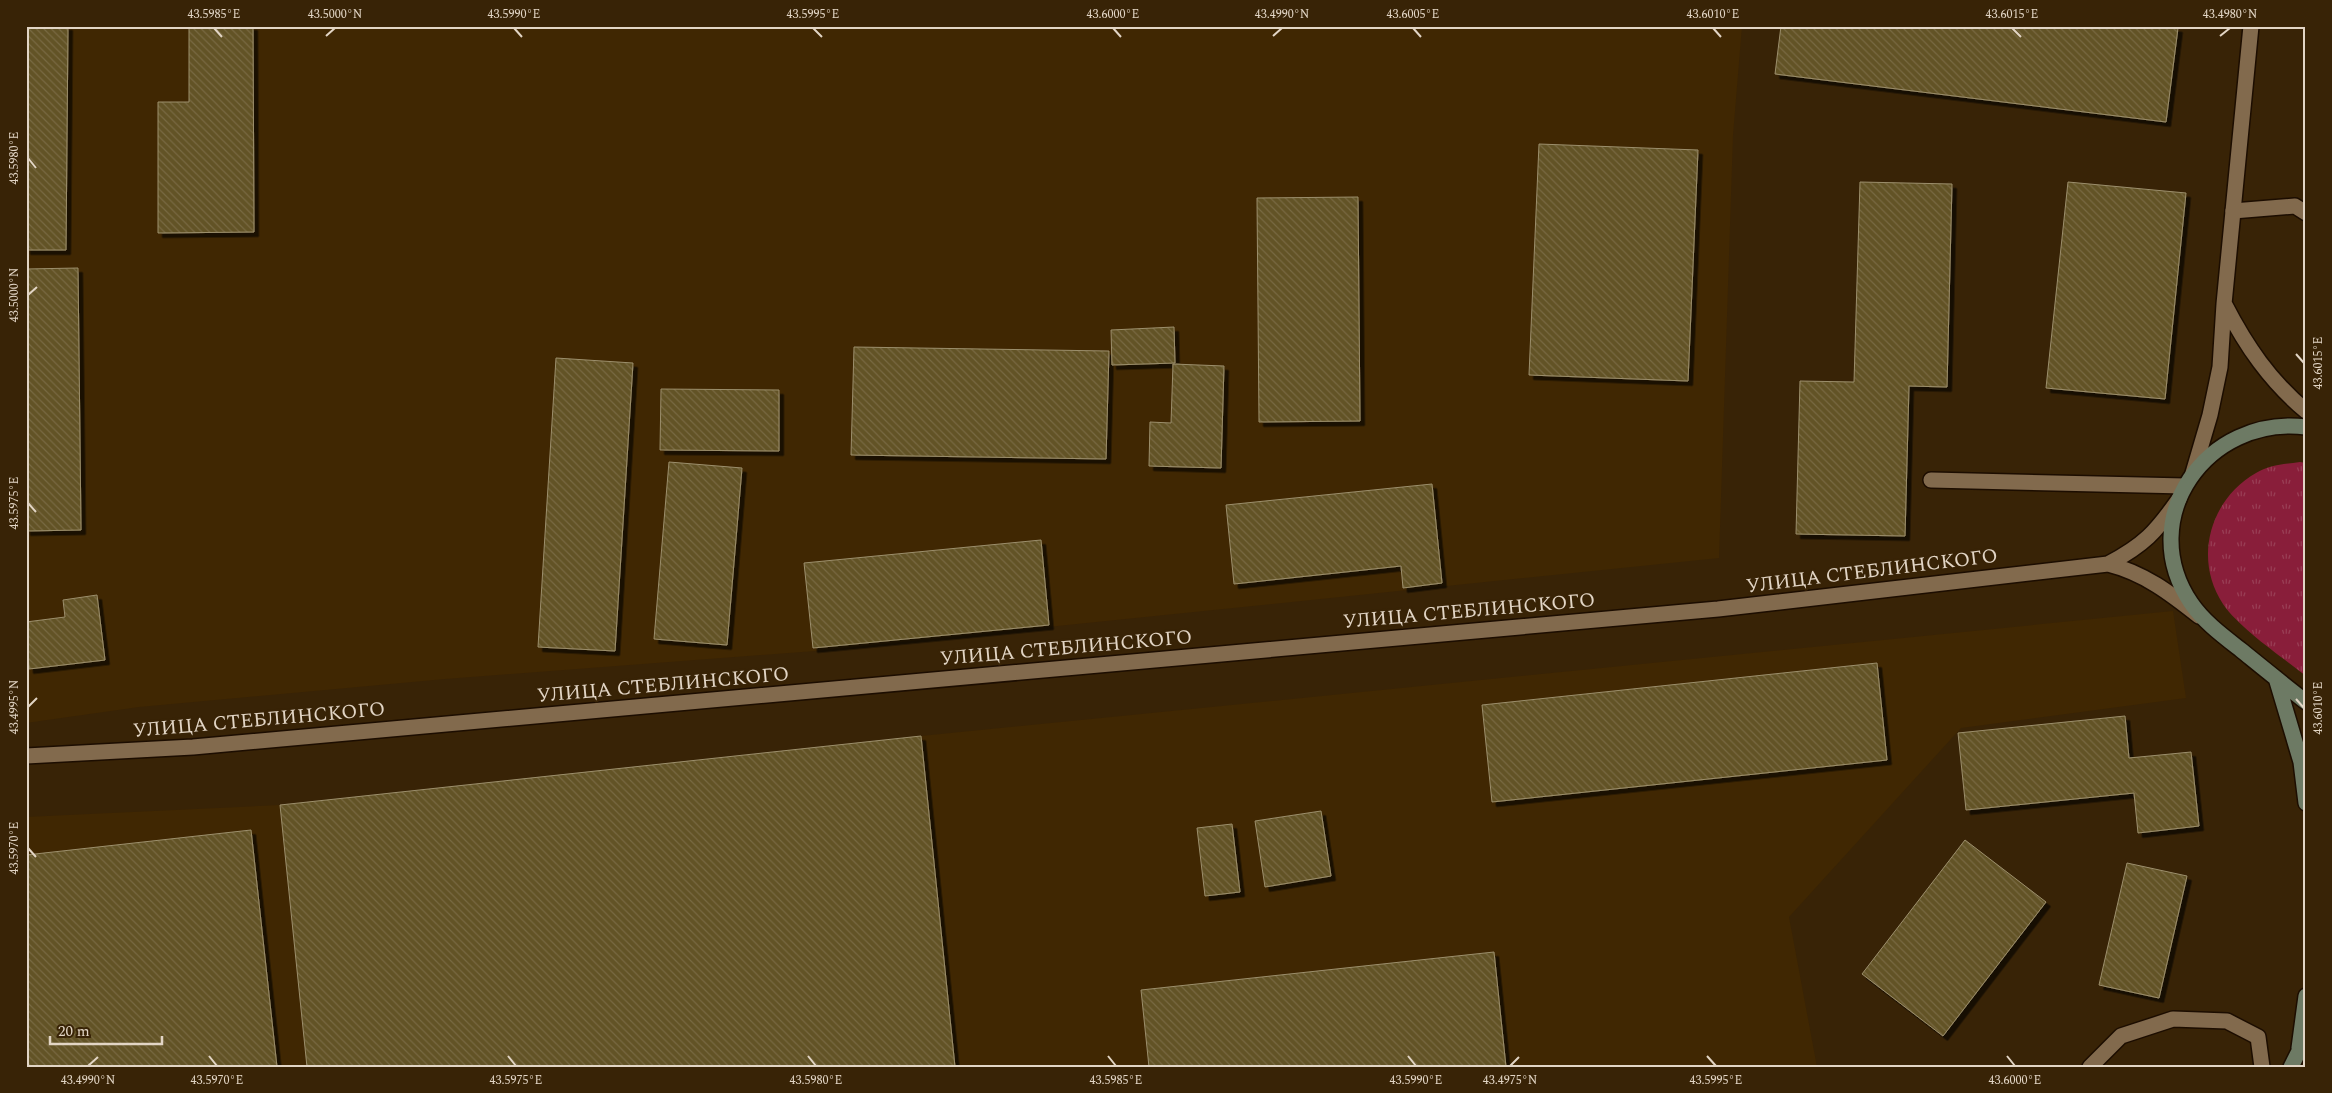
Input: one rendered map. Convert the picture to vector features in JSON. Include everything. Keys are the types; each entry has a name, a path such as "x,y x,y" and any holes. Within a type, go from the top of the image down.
{"street":[{"path":"2209,624 2191,603 2178,579 2172,552 2172,525 2210,415 2220,367 2224,304 2251,26"},
{"path":"2233,211 2295,206 2306,213"},
{"path":"2224,304 2242,340 2260,364 2274,382 2306,411"},
{"path":"2108,564 2137,548 2162,523 2186,486 2211,453 2234,438 2260,428 2287,425 2306,427"},
{"path":"1931,480 2186,486"},
{"path":"2108,564 2126,568 2158,584 2306,702"},
{"name":"УЛИЦА СТЕБЛИНСКОГО","path":"26,756 193,748 1718,609 2108,564"},
{"path":"2276,678 2300,762 2306,803"},
{"path":"2291,1067 2302,1043 2306,996"},
{"path":"2090,1067 2121,1036 2173,1019 2227,1021 2258,1037 2262,1067"}],"shaded area":[{"path":"26,26 1742,26 1733,135 1719,558 815,651 445,679 139,707 26,723"},
{"path":"2173,611 2186,698 1961,728 1789,917 1817,1067 26,1067 26,817 280,805 921,736"}],"green space":[{"path":"2300,462 2306,463 2306,676 2250,632 2223,604 2214,587 2209,568 2208,550 2211,531 2217,514 2227,498 2240,484 2266,468"}],"building":[{"path":"26,26 68,26 66,250 26,250"},
{"path":"189,26 253,26 254,232 158,233 158,102 189,102"},
{"path":"1781,26 2162,26 2178,28 2166,122 1775,74"},
{"path":"1539,144 1698,150 1688,381 1529,375"},
{"path":"1860,182 1952,184 1947,387 1909,386 1905,536 1796,534 1800,381 1854,382"},
{"path":"2068,182 2186,193 2165,399 2046,388"},
{"path":"1358,197 1360,421 1259,422 1257,198"},
{"path":"78,268 81,530 26,531 26,269"},
{"path":"1174,327 1175,363 1112,365 1111,330"},
{"path":"854,347 1109,351 1106,459 851,455"},
{"path":"556,358 633,363 615,651 538,647"},
{"path":"1173,364 1224,366 1221,468 1149,466 1150,422 1171,423"},
{"path":"661,389 779,390 779,451 660,450"},
{"path":"669,462 742,468 727,645 654,639"},
{"path":"1432,484 1442,583 1403,588 1401,566 1234,584 1226,505"},
{"path":"1041,540 1049,625 813,648 804,563"},
{"path":"97,595 105,660 29,669 26,622 65,617 63,600"},
{"path":"1877,663 1887,760 1492,802 1482,705"},
{"path":"2125,716 2129,758 2191,752 2199,826 2138,833 2134,793 1966,810 1958,733"},
{"path":"921,736 955,1067 307,1067 280,805"},
{"path":"1321,811 1331,876 1265,887 1255,821"},
{"path":"1232,824 1240,892 1205,896 1197,828"},
{"path":"251,830 277,1067 26,1067 26,855"},
{"path":"1965,840 2046,902 1943,1036 1862,974"},
{"path":"2127,863 2187,876 2159,998 2099,985"},
{"path":"1494,952 1506,1067 1149,1067 1141,990"}]}
